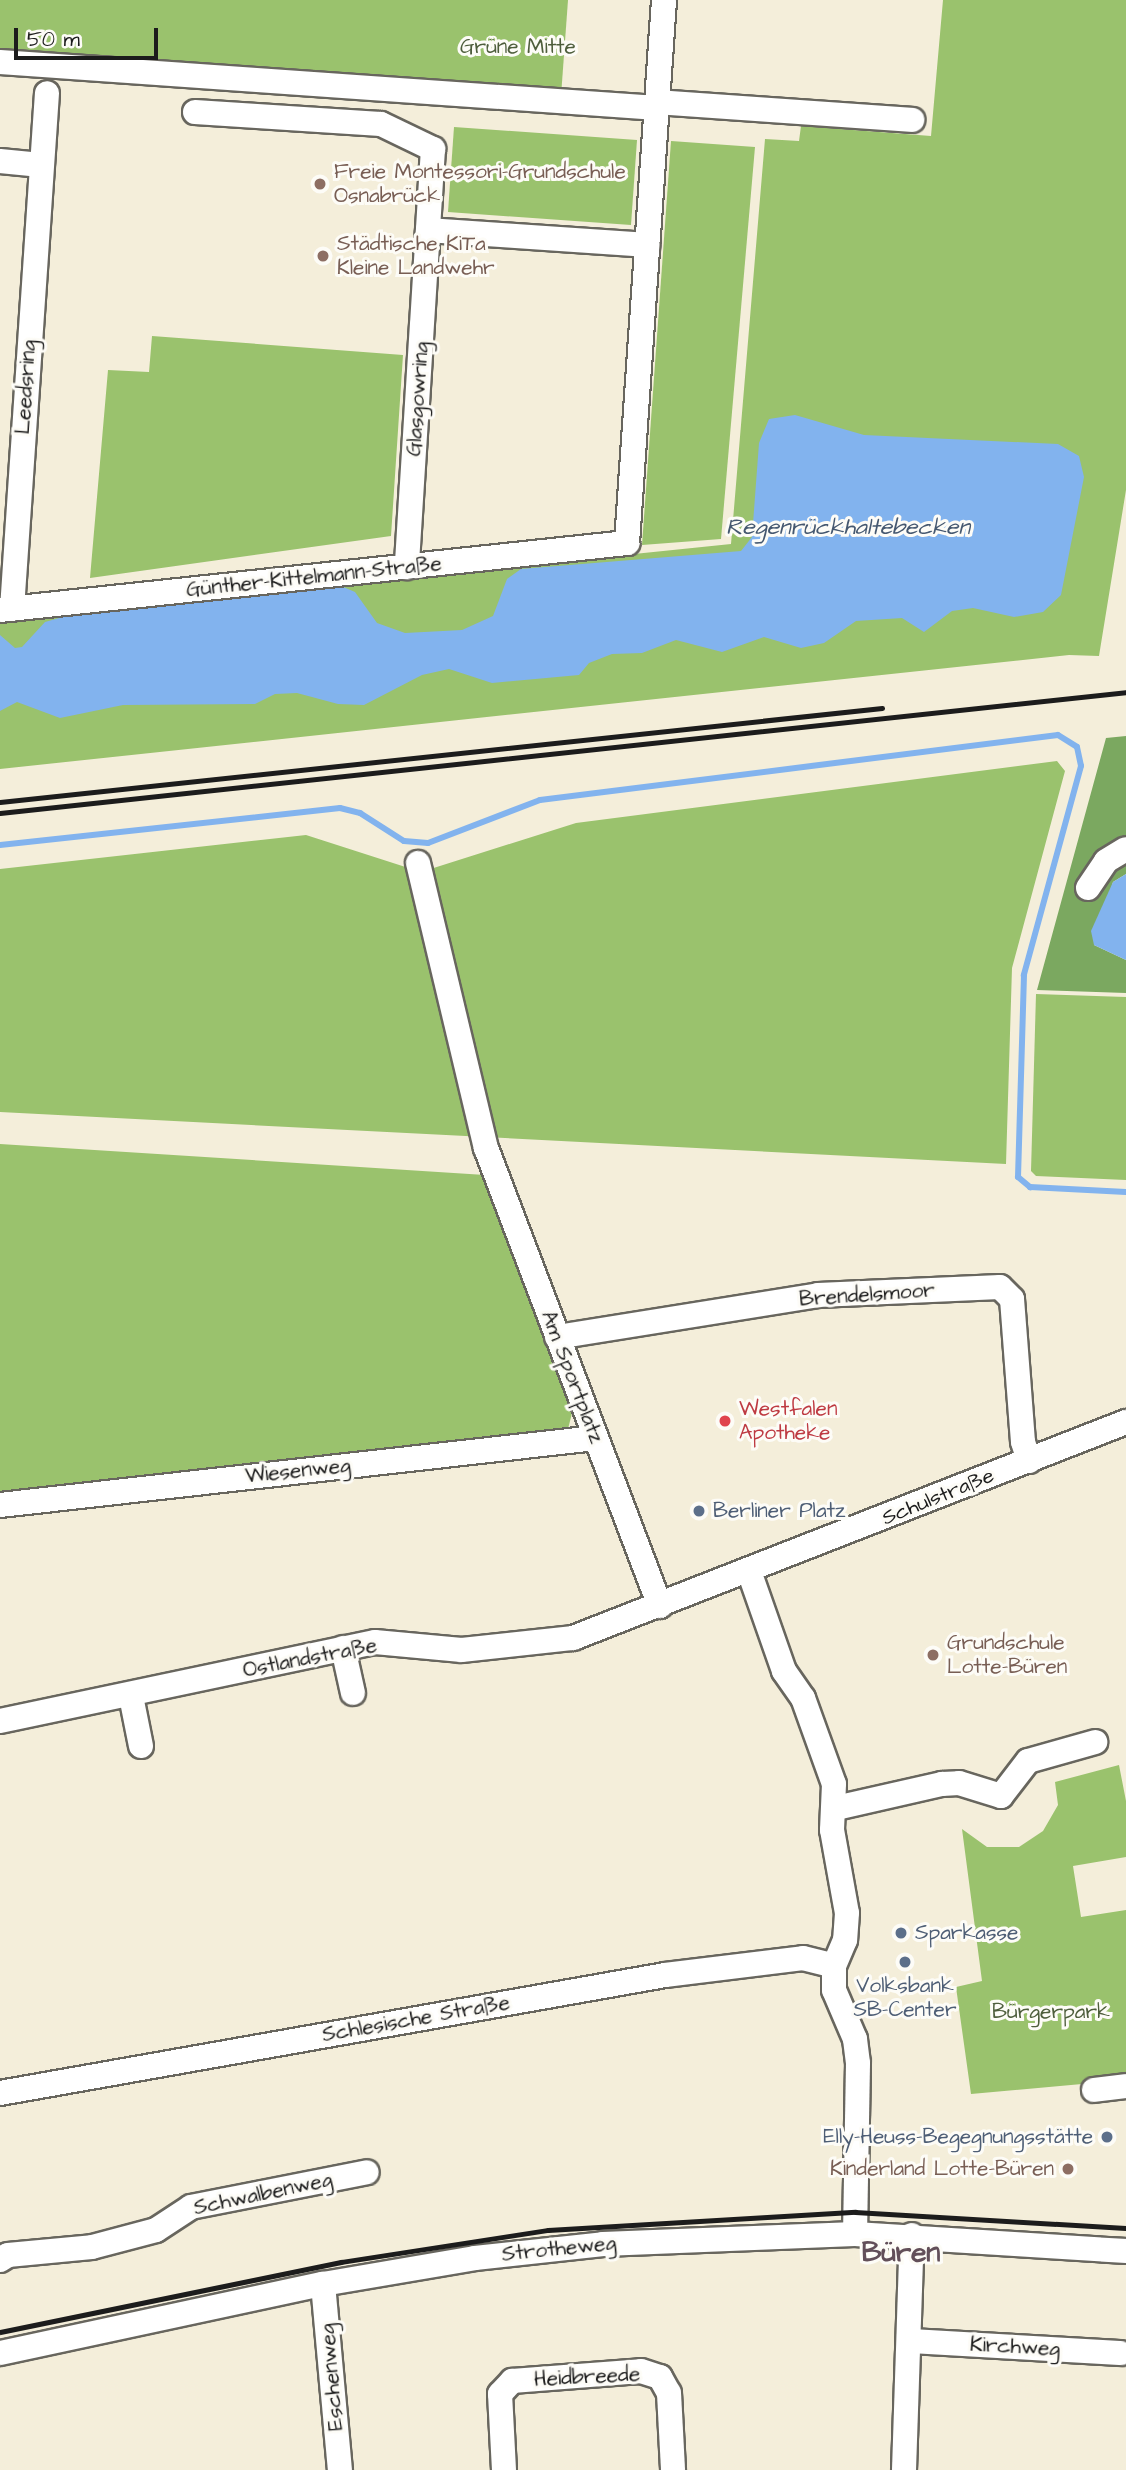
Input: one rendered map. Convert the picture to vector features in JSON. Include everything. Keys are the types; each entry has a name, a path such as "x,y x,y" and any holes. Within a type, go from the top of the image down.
{"street":[{"path":"428,230 647,245 664,0"},
{"path":"0,62 912,120"},
{"name":"Leedsring","path":"6,609 47,93"},
{"name":"Glasgowring","path":"195,112 381,124 433,149 407,567"},
{"path":"0,161 41,165"},
{"name":"Günther-Kittelmann-Straße","path":"6,609 627,543 647,245"},
{"path":"1088,888 1106,861 1126,849"},
{"name":"Am Sportplatz","path":"418,863 486,1148 660,1606"},
{"name":"Brendelsmoor","path":"557,1337 818,1295 1000,1287 1012,1299 1023,1442 1029,1461"},
{"name":"Schulstraße","path":"749,1571 1126,1422"},
{"name":"Wiesenweg","path":"0,1505 595,1438"},
{"path":"660,1606 749,1571 783,1671 803,1698 834,1784 836,1808 832,1830 846,1913 845,1940 834,1966 834,1990 855,2039 858,2063 855,2234"},
{"name":"Ostlandstraße","path":"0,1721 131,1696 375,1642 428,1649 483,1649 573,1638 660,1606"},
{"path":"343,1648 353,1693"},
{"path":"131,1696 141,1746"},
{"path":"836,1808 942,1784 959,1783 1001,1796 1028,1761 1095,1742"},
{"name":"Schlesische Straße","path":"0,2093 665,1975 803,1958 834,1966"},
{"path":"1094,2090 1126,2086"},
{"name":"Schwalbenweg","path":"0,2260 8,2255 92,2247 156,2230 191,2207 367,2172"},
{"name":"Strotheweg","path":"0,2353 323,2284 475,2258 603,2244 855,2234 912,2235 1126,2251"},
{"path":"904,2470 912,2235"},
{"name":"Eschenweg","path":"323,2284 340,2470"},
{"name":"Kirchweg","path":"910,2341 1121,2353"},
{"name":"Heidbreede","path":"504,2470 500,2394 512,2381 641,2371 660,2377 668,2393 673,2470"}],"green space":[{"name":"Grüne Mitte","path":"0,0 568,0 561,96 0,58"},
{"path":"943,0 1126,0 1126,490 1099,656 1069,655 0,769 0,619 731,544 765,139 799,141 801,126 931,136"},
{"path":"454,127 637,140 631,225 448,212"},
{"path":"671,141 755,147 721,539 642,545"},
{"path":"152,336 403,355 391,536 90,578 108,370 149,372"},
{"path":"1126,736 1126,874 1113,882 1094,945 1126,960 1126,993 1037,990 1106,738"},
{"path":"1057,761 1065,771 1012,968 1006,1164 0,1112 0,869 306,835 421,872 576,823"},
{"path":"1036,994 1126,997 1126,1180 1036,1176 1031,1171"},
{"path":"0,1144 485,1175 550,1342 572,1413 568,1429 0,1492"},
{"name":"Bürgerpark","path":"1119,1765 1126,1801 1126,1857 1073,1866 1081,1917 1126,1910 1126,2080 971,2094 956,1987 982,1981 962,1829 987,1847 1019,1847 1043,1831 1058,1805 1055,1782"}],"water":[{"name":"Regenrückhaltebecken","path":"795,415 864,435 1058,444 1079,456 1084,477 1061,595 1043,612 1014,617 973,608 952,611 924,632 902,618 856,621 824,643 801,648 764,637 722,652 676,640 642,653 612,654 589,663 579,675 492,683 449,669 422,675 364,705 338,704 297,693 275,694 255,704 123,705 60,718 17,702 0,711 0,635 15,648 22,647 45,622 70,615 341,586 355,592 377,623 405,633 462,630 493,616 507,579 521,569 741,551 752,537 759,443 769,419"},
{"path":"1126,874 1126,960 1094,945 1091,931 1113,882"}],"waterway":[{"path":"0,845 340,808 360,813 404,841 428,843 540,800 1058,735 1077,747 1081,766 1024,975 1018,1177 1030,1187 1126,1192"}],"railway":[{"path":"0,813 1126,692"},
{"path":"0,802 882,708"},
{"path":"0,2332 341,2262 548,2230 855,2212 1126,2228"}],"place":[{"name":"Freie Montessori-Grundschule Osnabrück","path":"320,184"},
{"name":"Städtische KiTa Kleine Landwehr","path":"323,256"},
{"name":"Westfalen Apotheke","path":"725,1421"},
{"name":"Berliner Platz","path":"699,1511"},
{"name":"Grundschule Lotte-Büren","path":"933,1655"},
{"name":"Sparkasse","path":"901,1933"},
{"name":"Volksbank SB-Center","path":"905,1962"},
{"name":"Elly-Heuss-Begegnungsstätte","path":"1107,2137"},
{"name":"Kinderland Lotte-Büren","path":"1068,2169"}],"district":[{"name":"Büren","path":"901,2253"}]}
